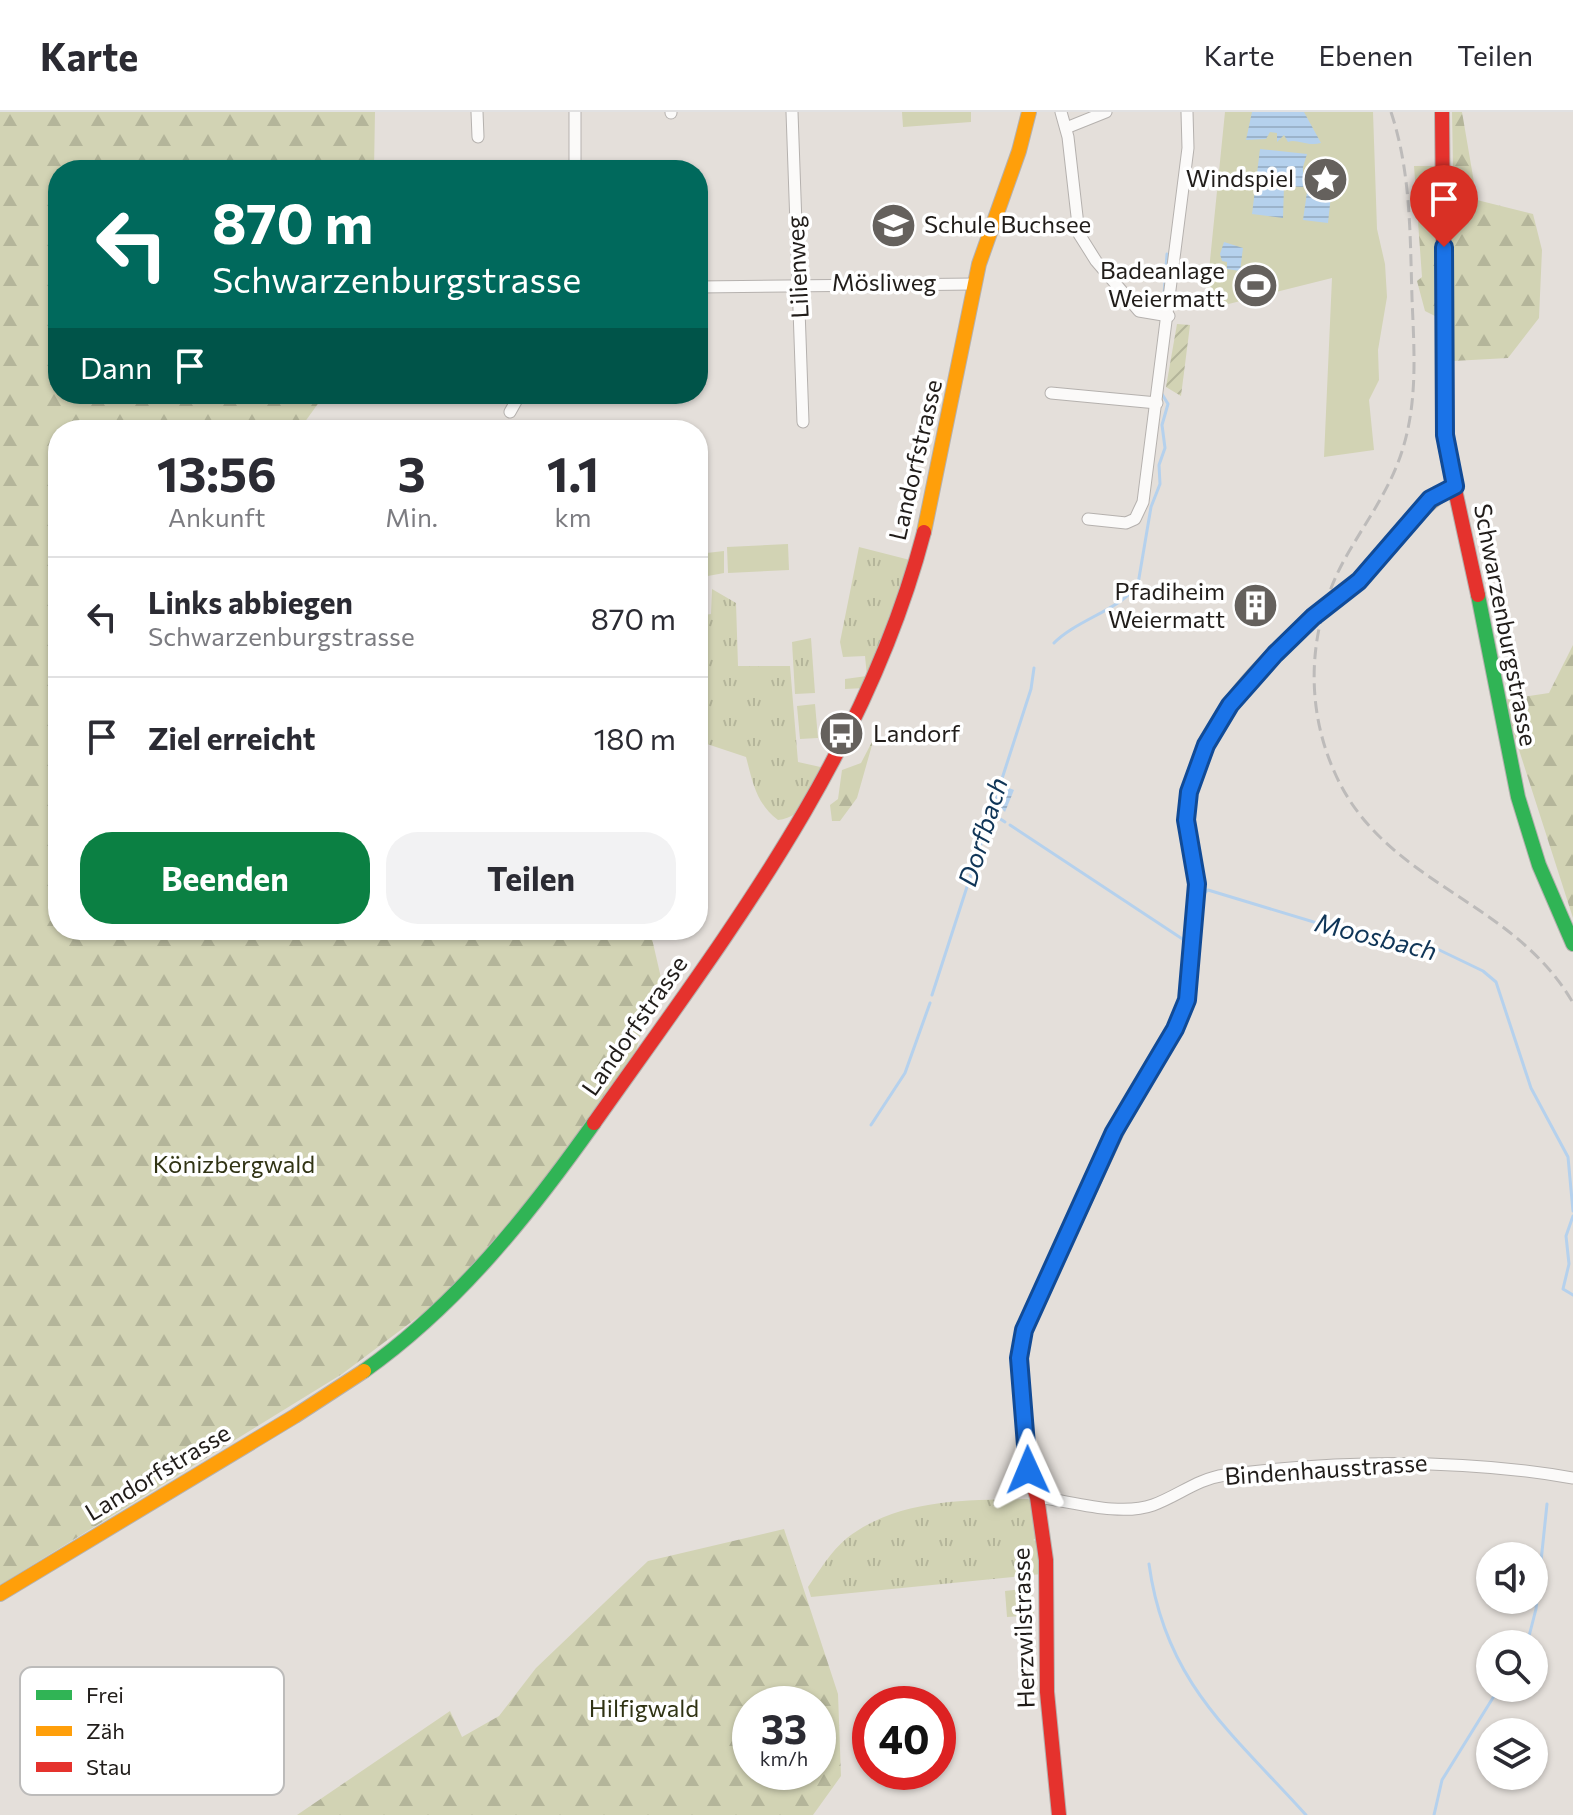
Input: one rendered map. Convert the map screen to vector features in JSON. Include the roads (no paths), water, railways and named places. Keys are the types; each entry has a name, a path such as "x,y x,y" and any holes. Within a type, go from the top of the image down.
{"street":[{"path":"477,112 478,137"},
{"path":"575,112 575,160"},
{"name":"Lilienweg","path":"792,112 803,422"},
{"name":"Landorfstrasse","path":"0,1594 292,1418 389,1352 473,1275 580,1143 793,836 827,780 866,700 897,622 921,542 988,232 1021,149 1029,112"},
{"path":"1061,112 1066,128 1079,234 1096,261 1139,311 1169,316"},
{"path":"1066,128 1106,112"},
{"path":"1088,519 1126,523 1141,512 1169,316 1188,148 1187,112"},
{"name":"Schwarzenburgstrasse","path":"1442,112 1445,444 1518,797 1539,865 1573,944"},
{"name":"Mösliweg","path":"708,287 975,284"},
{"path":"1051,393 1157,403"},
{"path":"510,412 514,404"},
{"name":"Herzwilstrasse","path":"1059,1815 1047,1692 1046,1560 1037,1497 1028,1470 1019,1365 1022,1339 1035,1302 1114,1132 1175,1029 1187,1000 1197,884 1186,820 1198,763 1223,715 1266,663 1313,617 1359,581 1430,499 1455,486"},
{"name":"Bindenhausstrasse","path":"1037,1497 1117,1508 1144,1507 1187,1485 1220,1476 1408,1462 1521,1469 1573,1478"}],"water":[{"path":"1252,112 1304,112 1321,143 1288,142 1284,135 1277,142 1277,133 1270,132 1266,139 1246,140"},
{"path":"1260,149 1307,154 1303,167 1303,187 1284,186 1283,218 1252,214"},
{"path":"1307,192 1331,195 1328,223 1303,220"},
{"path":"1224,242 1243,248 1240,271 1227,269 1227,262 1222,261 1220,254"},
{"path":"1004,786 1014,790 1005,812 999,806"}],"waterway":[{"name":"Dorfbach","path":"1163,308 1167,254"},
{"name":"Dorfbach","path":"1054,643 1121,601 1138,584 1151,507 1160,484 1159,465 1165,448 1162,425 1168,404 1162,394"},
{"name":"Dorfbach","path":"932,995 1031,689 1034,668"},
{"name":"Moosbach","path":"991,813 1005,822"},
{"name":"Moosbach","path":"1010,825 1187,942"},
{"name":"Moosbach","path":"1203,894 1208,890 1327,926 1431,946 1483,971 1496,982 1531,1088 1568,1157 1573,1211"},
{"name":"Moosbach","path":"1199,943 1202,901"},
{"name":"Dorfbach","path":"871,1125 905,1073 930,1003"},
{"name":"Moosbach","path":"1573,1216 1566,1236 1569,1264 1563,1289 1573,1295"},
{"path":"1531,1630 1536,1609 1547,1504"},
{"path":"1149,1564 1157,1605 1186,1673 1205,1703 1306,1815"},
{"path":"1434,1815 1442,1780 1490,1702"}],"railway":[{"path":"1391,112 1398,135 1408,204 1414,355 1411,411 1403,448 1392,477 1334,580 1325,607 1315,662 1314,689 1318,717 1334,771 1356,809 1384,841 1415,867 1517,938 1548,968 1573,1003"}],"place":[{"name":"Windspiel","path":"1325,179"},
{"name":"Schule Buchsee","path":"893,225"},
{"name":"Badeanlage Weiermatt","path":"1256,285"},
{"name":"Pfadiheim Weiermatt","path":"1256,606"},
{"name":"Landorf","path":"842,734"}],"park label":[{"name":"Könizbergwald","path":"234,1165"},
{"name":"Hilfigwald","path":"644,1709"}]}
